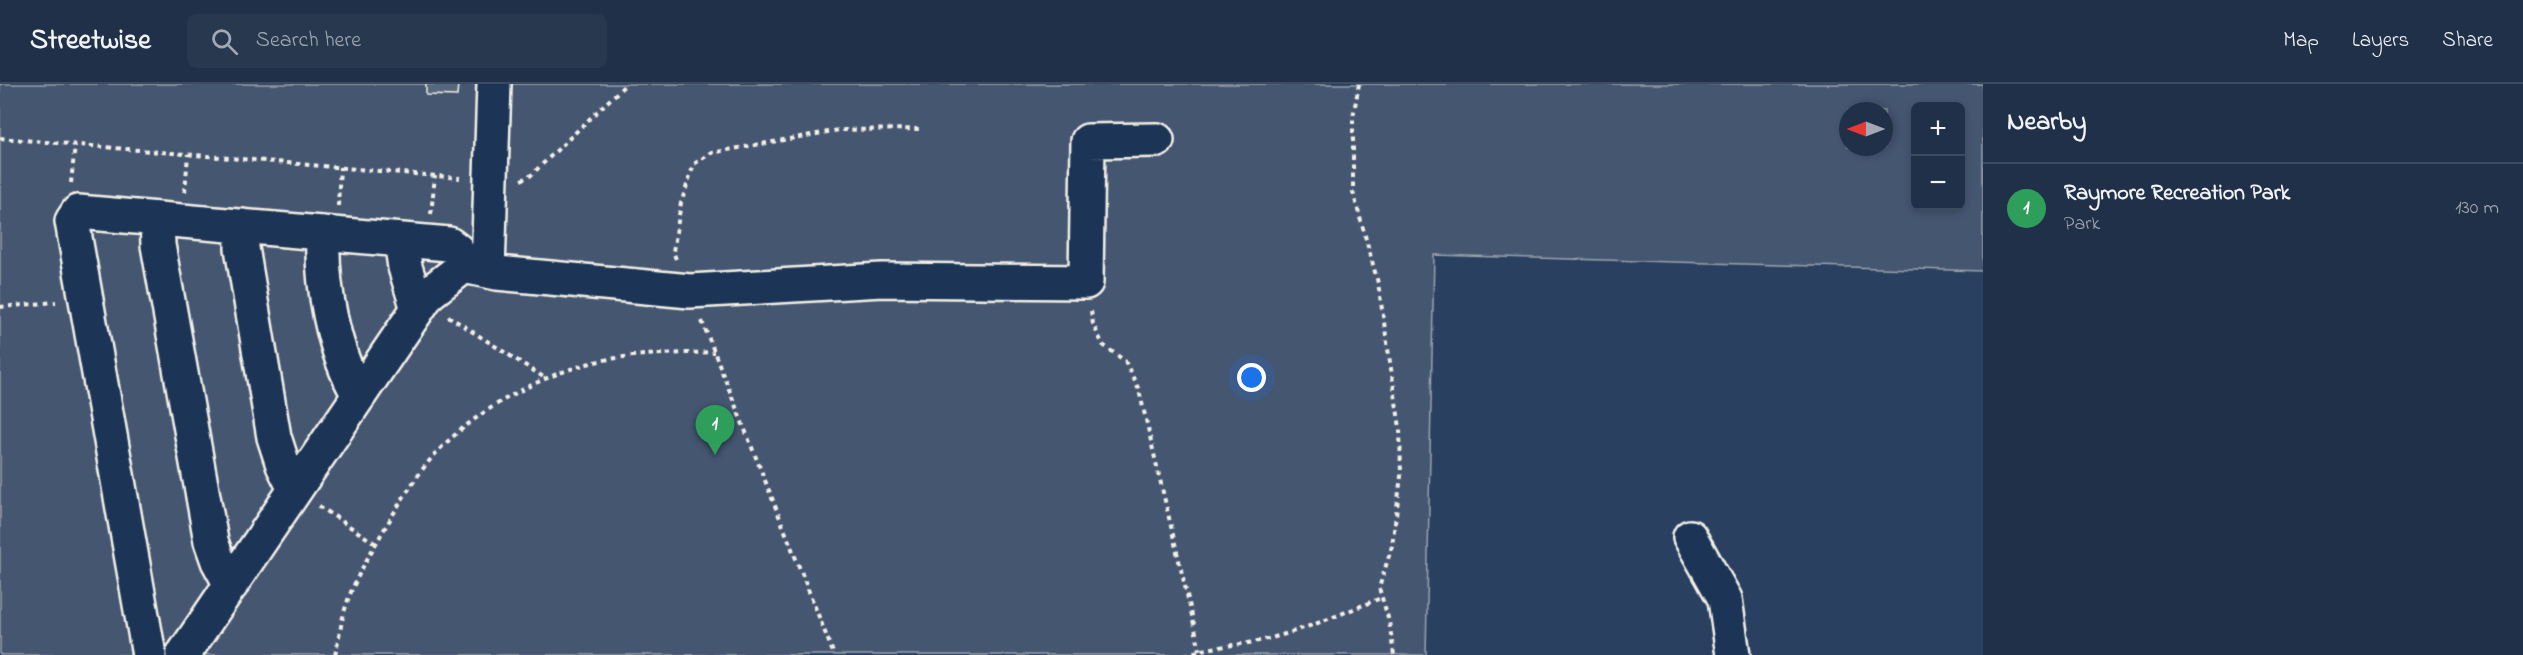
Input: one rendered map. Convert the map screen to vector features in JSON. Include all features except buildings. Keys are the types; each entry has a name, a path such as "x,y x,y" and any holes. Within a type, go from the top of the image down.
{"lane":[{"path":"476,269 493,181 494,84"},
{"path":"183,655 428,294 476,269 690,291 882,280 1086,282 1088,141 1157,140"},
{"path":"146,642 72,221 78,212 449,244 476,269"},
{"path":"170,220 158,245 211,541 218,561 231,585"},
{"path":"242,226 242,248 274,437 283,465 295,489"},
{"path":"330,234 322,260 338,348 343,365 359,395"},
{"path":"415,241 405,267 421,305"},
{"path":"1690,537 1725,599 1733,655"}],"path":[{"path":"0,138 513,183 529,177 626,84"},
{"path":"1359,84 1353,117 1353,192 1378,283 1400,438 1401,476 1392,546 1379,588 1389,621 1394,655"},
{"path":"834,655 673,252 681,203 694,164 711,153 838,130 920,129"},
{"path":"75,145 70,196 78,212"},
{"path":"170,220 188,154"},
{"path":"330,234 340,167"},
{"path":"415,241 435,176"},
{"path":"1086,282 1093,324 1103,345 1125,361 1139,390 1200,650"},
{"path":"0,307 85,300"},
{"path":"421,305 546,378"},
{"path":"335,655 346,606 358,576 376,544 406,492 431,459 466,427 500,403 546,378 588,364 642,355 714,352"},
{"path":"295,489 376,544"},
{"path":"1185,655 1200,650 1265,639 1318,623 1381,598"}],"shaded area":[{"path":"0,84 1983,84 1983,271 1434,255 1426,655 0,655"}],"place":[{"name":"Raymore Recreation Park","path":"715,455"}]}
